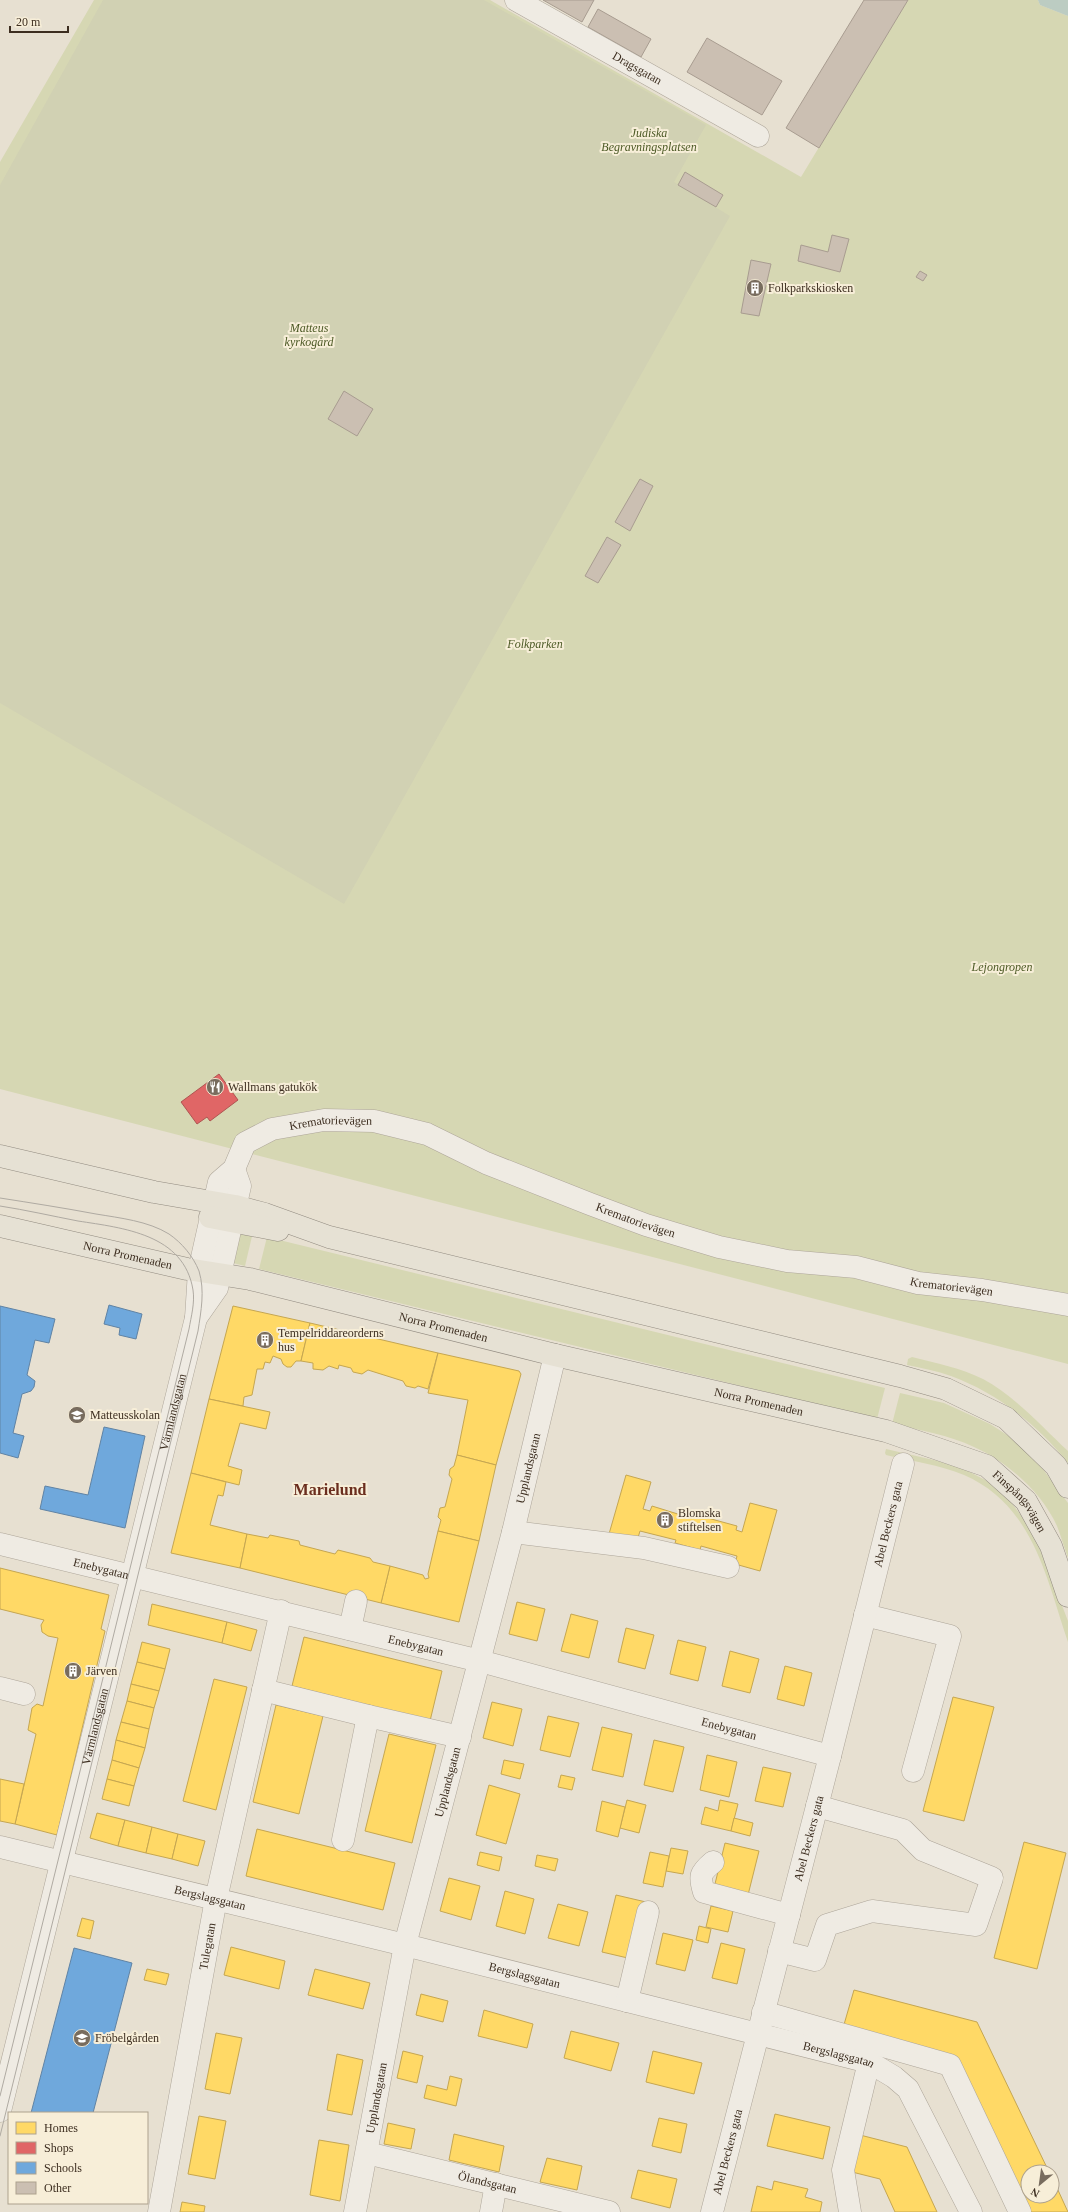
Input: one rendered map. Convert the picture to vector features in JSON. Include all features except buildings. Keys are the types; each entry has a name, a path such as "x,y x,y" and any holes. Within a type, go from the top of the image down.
{"main road":[{"path":"0,1156 154,1192 234,1214 265,1214 329,1237 946,1389 1006,1418 1056,1466 1068,1487"},
{"name":"Norra Promenaden","path":"0,1226 198,1271 221,1273 555,1355 886,1431"},
{"name":"Finspångsvägen","path":"886,1431 987,1466 1026,1501 1051,1546 1068,1596"}],"street":[{"name":"Dragsgatan","path":"516,0 758,136"},
{"name":"Krematorievägen","path":"212,1209 219,1182 234,1169 245,1144 272,1129 324,1120 374,1121 427,1134 486,1163 590,1204 646,1225 719,1247 787,1261 856,1267 918,1283 982,1290 1068,1305"},
{"path":"221,1273 240,1186 234,1169"},
{"name":"Värmlandsgatan","path":"0,2111 196,1318 198,1271 212,1209"},
{"name":"Värmlandsgatan","path":"196,1318 213,1296 221,1273"},
{"name":"Upplandsgatan","path":"355,2212 405,1945 513,1532 555,1355"},
{"name":"Abel Beckers gata","path":"712,2212 830,1756 903,1464"},
{"path":"513,1532 644,1548 728,1567"},
{"name":"Enebygatan","path":"0,1544 480,1661 830,1756"},
{"path":"350,1629 356,1601"},
{"name":"Tulegatan","path":"159,2212 216,1899 281,1612"},
{"path":"865,1615 950,1636 913,1771"},
{"path":"0,1688 24,1694"},
{"path":"263,1690 460,1737"},
{"path":"343,1840 368,1716"},
{"path":"779,1951 815,1960 827,1925 872,1911 976,1925 992,1878 923,1850 903,1830 817,1806"},
{"name":"Bergslagsgatan","path":"0,1847 405,1945 869,2062 894,2077 908,2089 971,2212"},
{"path":"713,1862 703,1871 701,1881 704,1892 788,1915"},
{"path":"627,2001 648,1912"},
{"path":"763,2012 950,2065 1020,2212"},
{"path":"850,2212 843,2170 869,2062"},
{"name":"Ölandsgatan","path":"367,2153 609,2212"},
{"path":"491,2212 496,2184"}],"green space":[{"name":"Folkparken","path":"94,0 490,0 801,177 908,0 1038,0 1040,5 1068,16 1068,1364 0,1089 0,162"},
{"name":"Matteus kyrkogård","path":"103,0 484,0 706,125 674,182 730,216 344,904 0,703 0,185"},
{"path":"253,1232 245,1266 233,1263 237,1233"},
{"path":"267,1237 885,1388 877,1419 259,1269"},
{"path":"912,1357 966,1372 995,1386 1028,1412 1068,1451 1068,1463 1030,1423 1000,1401 984,1391 951,1376 907,1365 908,1359"},
{"path":"900,1393 944,1403 990,1424 1015,1440 1040,1465 1068,1503 1068,1558 1057,1526 1051,1514 1033,1490 1011,1470 987,1453 954,1439 892,1424"},
{"path":"886,1449 938,1461 966,1470 987,1481 1008,1498 1034,1533 1068,1621 1068,1642 1044,1569 1034,1545 1021,1524 1006,1505 987,1488 964,1475 935,1466 886,1455"}],"shaded area":[{"path":"1038,0 1068,0 1068,16 1040,5"}],"tram line":[{"path":"0,1198 124,1219 152,1226 169,1234 187,1250 199,1271 202,1286 198,1331 0,2136"},
{"path":"0,1206 114,1227 149,1237 165,1245 178,1257 187,1271 193,1290 194,1300 189,1329 0,2096"}],"place":[{"name":"Folkparkskiosken","path":"755,288"},
{"name":"Wallmans gatukök","path":"215,1087"},
{"name":"Tempelriddareorderns hus","path":"265,1340"},
{"name":"Matteusskolan","path":"77,1415"},
{"name":"Blomska stiftelsen","path":"665,1520"},
{"name":"Järven","path":"73,1671"},
{"name":"Fröbelgården","path":"82,2038"}],"district":[{"name":"Marielund","path":"330,1489"}],"park label":[{"name":"Judiska Begravningsplatsen","path":"649,140"},
{"name":"Lejongropen","path":"1002,967"}]}
